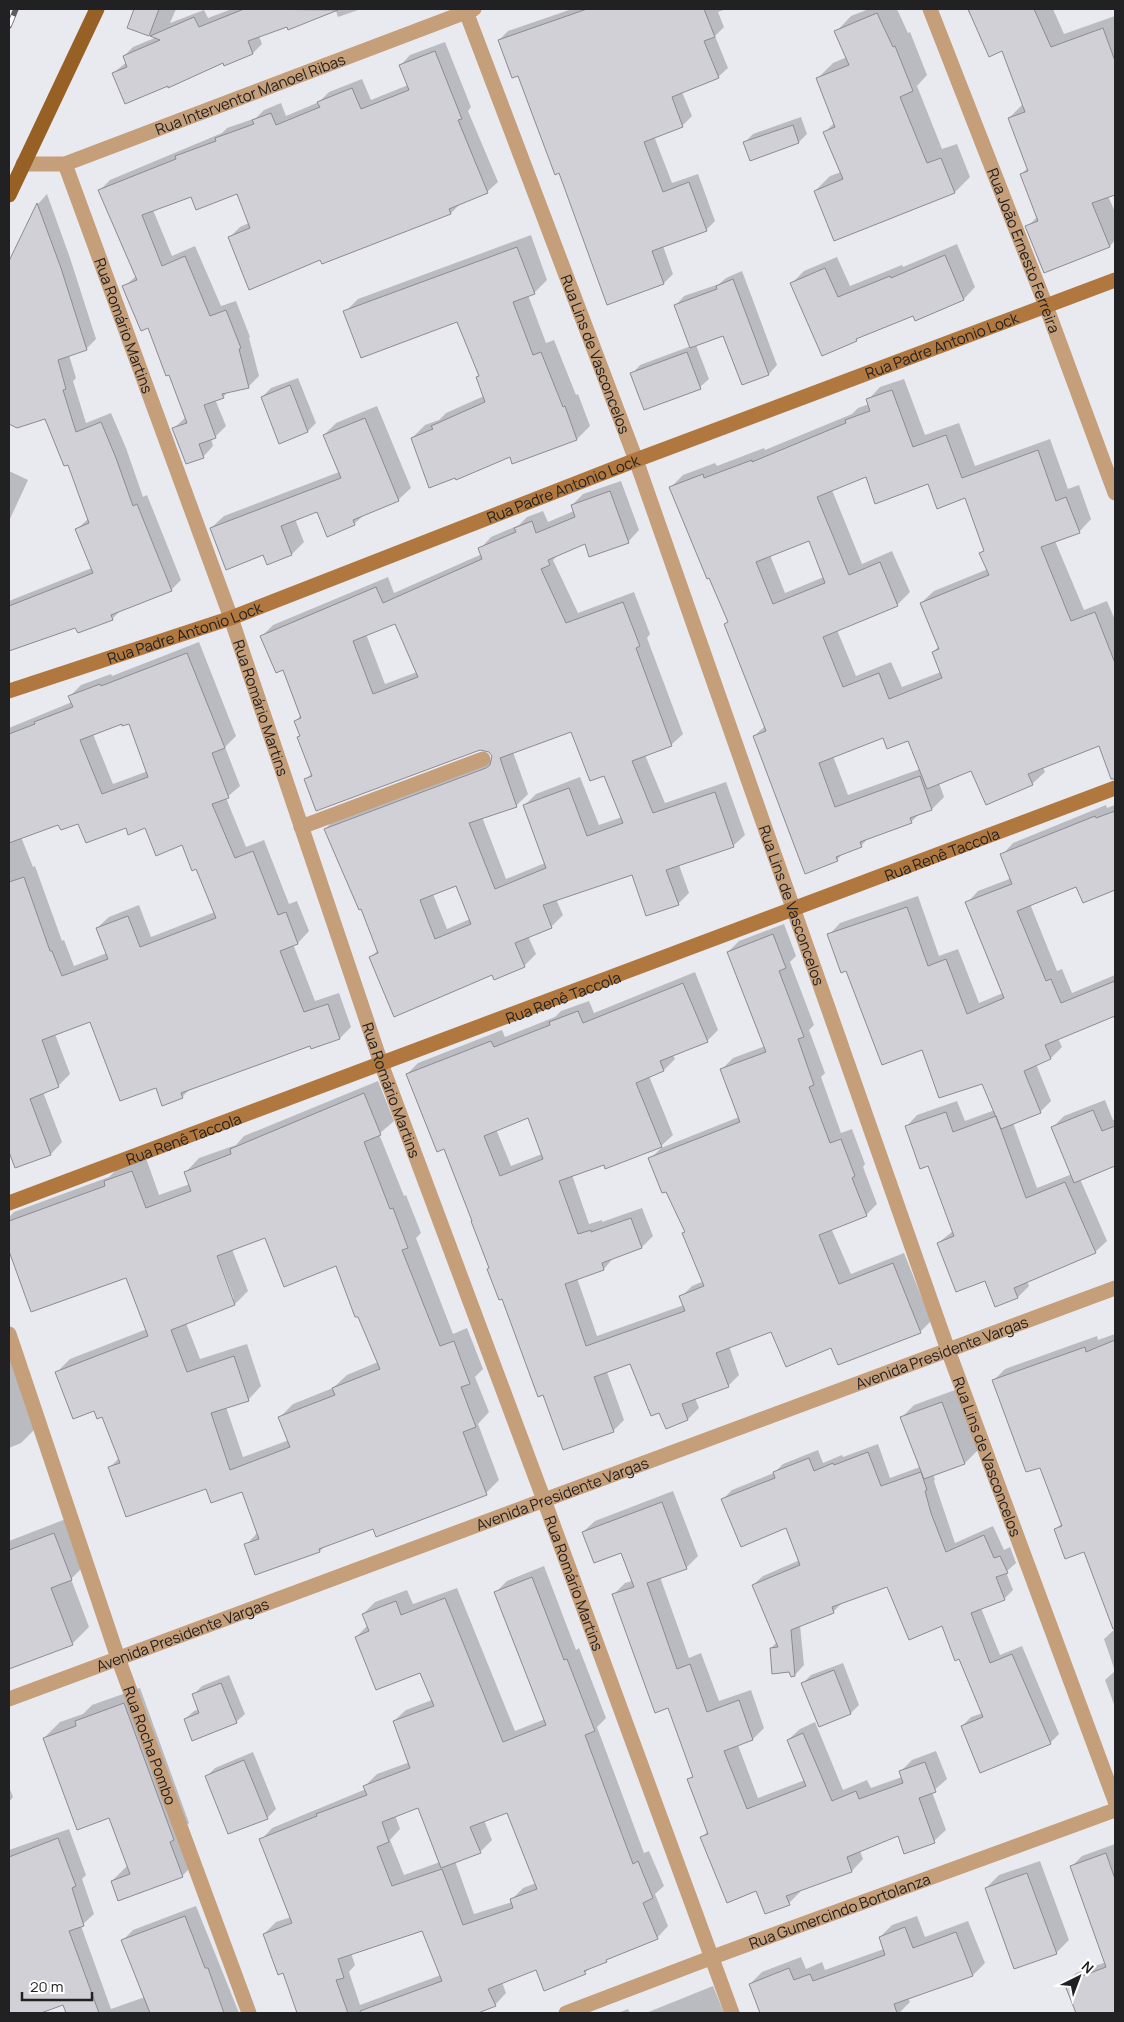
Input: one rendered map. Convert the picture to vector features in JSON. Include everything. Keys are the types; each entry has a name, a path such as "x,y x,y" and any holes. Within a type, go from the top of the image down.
{"main road":[{"path":"9,195 97,9"},
{"name":"Rua Padre Antonio Lock","path":"9,691 231,618 636,460 1115,280"},
{"name":"Rua Renê Taccola","path":"9,1203 382,1066 1115,788"}],"street":[{"name":"Rua João Ernesto Ferreira","path":"930,9 1112,476 1115,492"},
{"name":"Rua Interventor Manoel Ribas","path":"23,164 65,164 468,10"},
{"name":"Rua Lins de Vasconcelos","path":"468,10 636,460 948,1350 1115,1801"},
{"name":"Rua Romário Martins","path":"65,164 231,618 382,1066 713,1957 732,2013"},
{"path":"301,827 483,759"},
{"name":"Avenida Presidente Vargas","path":"9,1699 1115,1288"},
{"name":"Rua Rocha Pombo","path":"9,1334 118,1658 249,2013"},
{"name":"Rua Gumercindo Bortolanza","path":"566,2013 713,1957 1115,1810"}],"building":[{"path":"134,9 159,9 149,36 127,28"},
{"path":"244,9 338,10 288,30 287,27 248,41 253,54 224,66 223,63 168,88 168,86 125,104 112,73 127,67 123,56 160,40 150,36 194,17 199,27"},
{"path":"587,9 704,9 715,37 704,41 719,78 672,97 683,127 644,142 663,192 689,182 707,231 652,251 664,284 607,305 559,173 555,175 518,76 512,78 498,40"},
{"path":"968,9 1034,9 1051,47 1103,28 1115,61 1115,195 1092,203 1110,247 1044,273 1025,226 1038,221 1020,174 1028,171 1008,118 1025,112 1002,51 989,57"},
{"path":"877,13 893,47 895,46 913,91 900,97 927,163 941,158 955,193 834,241 814,191 843,179 823,132 835,127 816,78 849,65 834,31"},
{"path":"435,51 462,119 458,120 488,193 449,209 451,214 322,264 320,260 249,290 228,237 250,228 237,194 196,210 191,197 142,215 162,266 185,256 210,316 226,310 241,348 239,349 249,388 222,394 224,398 204,405 216,438 199,444 204,458 186,464 172,428 187,423 169,375 166,376 148,328 141,331 122,286 137,280 98,190 176,159 175,156 216,141 215,138 254,124 252,120 271,113 276,125 320,107 317,102 352,88 361,109 409,90 399,65"},
{"path":"793,125 799,143 750,161 743,142"},
{"path":"37,203 61,268 87,350 58,360 66,389 63,390 76,432 101,422 133,506 137,504 172,591 111,615 113,620 78,633 75,628 9,651 9,606 93,573 75,529 89,523 68,465 64,466 45,419 17,428 9,424 9,261"},
{"path":"517,247 535,294 513,302 533,355 541,352 563,407 565,406 577,440 512,464 510,457 456,480 455,478 429,488 411,438 433,429 431,426 485,402 476,377 479,376 457,322 361,358 343,311"},
{"path":"945,255 964,300 915,321 913,316 856,339 857,341 822,356 790,283 825,268 838,297 890,276 891,278"},
{"path":"733,279 769,375 742,385 723,336 690,348 674,305 717,289 716,286"},
{"path":"687,352 701,389 644,410 630,373"},
{"path":"290,385 308,432 279,444 261,397"},
{"path":"892,390 913,447 946,435 962,478 1038,450 1056,501 1066,497 1080,533 1041,547 1071,621 1095,612 1115,663 1115,779 1111,779 1099,746 1028,774 1033,785 986,805 971,771 927,789 908,741 887,749 883,738 819,763 835,807 920,776 932,810 910,818 912,823 860,842 862,847 836,857 838,861 805,874 753,736 766,731 724,624 728,622 709,578 707,579 669,487 703,474 704,478 752,460 752,462 846,423 845,420 870,411 866,399","holes":["866,477 875,504 928,484 937,509 965,498 984,551 979,553 989,575 920,603 939,649 932,652 942,678 889,699 879,673 843,687 823,637 898,606 880,562 849,575 817,497","809,541 825,583 773,604 756,562"]},
{"path":"365,418 399,501 353,520 355,525 327,537 317,512 281,526 292,555 267,565 263,555 226,570 210,528 341,478 323,435"},
{"path":"610,491 629,543 589,557 585,544 548,560 550,565 541,569 566,623 623,602 640,646 636,648 672,746 632,761 653,813 715,792 734,847 666,870 679,905 646,916 632,875 543,905 552,928 515,943 525,967 494,980 492,975 394,1017 369,957 378,953 361,909 359,910 324,829 486,768 490,765 492,756 489,752 480,750 316,811 304,779 312,776 297,737 300,736 294,721 301,718 283,670 276,673 260,636 376,587 383,603 482,559 478,548 516,532 514,528 532,521 536,533 575,517 571,505","holes":["395,624 418,677 373,694 353,641","571,732 590,781 604,776 623,823 587,836 569,788 523,805 546,868 495,889 469,823 517,807 500,758","456,886 471,924 435,939 420,900"]},
{"path":"187,653 225,748 212,753 229,798 212,804 235,858 253,851 278,915 286,912 298,944 280,951 304,1012 328,1004 340,1039 311,1049 310,1046 181,1093 183,1098 162,1106 156,1088 120,1101 90,1022 42,1040 59,1087 30,1099 51,1155 15,1168 9,1152 9,882 24,877 50,951 52,951 62,976 108,959 96,928 128,916 140,947 216,918 196,869 192,871 182,845 156,856 145,828 128,835 126,828 86,843 78,824 61,830 58,825 9,843 9,734 73,707 68,696 100,684 101,686","holes":["122,724 122,726 129,724 148,777 102,794 80,740"]},
{"path":"1115,811 1115,890 1083,903 1076,887 1017,911 1046,981 1051,979 1061,1003 1115,981 1115,1016 1045,1045 1051,1059 1024,1071 1041,1113 1001,1129 982,1084 939,1098 922,1050 882,1065 846,971 841,973 827,934 907,907 928,966 946,959 967,1014 1004,998 965,902 1012,884 1000,854 1095,816 1096,818"},
{"path":"773,934 786,968 779,971 804,1037 798,1039 814,1085 809,1087 830,1143 841,1139 855,1176 852,1178 867,1216 819,1235 839,1284 893,1263 921,1333 838,1365 831,1348 786,1367 771,1332 716,1353 729,1387 682,1404 688,1420 666,1429 659,1413 651,1416 630,1364 594,1377 614,1432 563,1450 543,1395 538,1397 502,1299 499,1300 472,1221 444,1149 437,1152 406,1074 491,1041 494,1047 550,1025 549,1022 578,1011 583,1023 683,983 708,1042 660,1061 664,1071 636,1083 662,1147 605,1169 604,1165 559,1181 578,1234 591,1230 591,1232 631,1218 642,1248 602,1263 604,1270 565,1284 586,1346 685,1311 679,1296 704,1286 682,1233 685,1232 666,1192 662,1193 648,1158 740,1122 720,1069 766,1052 727,952","holes":["528,1118 543,1159 500,1176 484,1136"]},
{"path":"364,1093 381,1135 364,1142 390,1209 393,1208 408,1248 402,1250 440,1346 454,1341 470,1384 461,1387 476,1427 463,1432 487,1495 376,1537 373,1529 319,1549 320,1552 255,1575 244,1544 259,1539 242,1492 211,1503 206,1489 126,1517 108,1467 120,1463 102,1417 97,1419 94,1411 73,1419 55,1372 148,1336 126,1278 31,1312 9,1251 9,1221 105,1186 104,1181 132,1171 146,1208 191,1191 184,1172 231,1154 230,1149","holes":["265,1238 284,1287 336,1266 355,1317 358,1317 380,1369 332,1388 335,1395 278,1417 290,1447 230,1470 211,1413 249,1401 234,1356 187,1372 171,1330 235,1305 217,1256"]},
{"path":"1093,1110 1102,1131 1115,1126 1115,1166 1074,1183 1051,1127"},
{"path":"946,1112 953,1132 996,1116 1026,1198 1065,1182 1096,1253 1014,1288 1018,1298 995,1307 985,1281 956,1292 937,1243 954,1236 928,1166 920,1169 905,1126"},
{"path":"1115,1340 1115,1629 1113,1629 1084,1552 1065,1559 1054,1529 1062,1526 1040,1468 1026,1472 992,1380 1085,1347 1086,1352"},
{"path":"942,1402 965,1464 924,1479 900,1417"},
{"path":"868,1452 881,1486 921,1472 927,1490 925,1491 931,1513 946,1552 984,1535 994,1558 1000,1556 1008,1573 996,1577 1005,1600 971,1613 990,1663 1012,1654 1051,1744 980,1773 961,1726 983,1717 959,1659 955,1661 942,1626 909,1640 887,1587 832,1607 834,1613 791,1630 795,1676 791,1677 789,1672 772,1674 770,1648 778,1647 752,1585 800,1565 786,1528 741,1547 721,1499 775,1478 773,1472 809,1458 814,1471"},
{"path":"662,1502 687,1569 647,1583 677,1669 690,1664 707,1712 739,1700 753,1740 724,1751 747,1809 806,1786 787,1740 803,1733 832,1801 856,1791 859,1799 903,1783 899,1771 925,1762 936,1792 919,1798 935,1843 904,1854 898,1836 847,1857 852,1872 786,1896 790,1905 765,1914 756,1891 727,1903 700,1837 708,1834 687,1779 693,1777 668,1708 655,1713 612,1594 634,1587 621,1553 594,1563 582,1532"},
{"path":"54,1533 72,1580 51,1588 73,1645 9,1669 9,1550"},
{"path":"532,1577 564,1660 567,1659 595,1731 585,1735 633,1864 638,1861 653,1898 643,1903 658,1939 606,1960 607,1962 584,1971 586,1974 544,1991 536,1970 488,1989 496,2006 478,2013 361,2013 360,2011 442,1981 422,1931 338,1959 344,1978 336,1980 348,2013 297,2013 283,1973 278,1975 263,1934 292,1923 259,1839 317,1816 316,1814 367,1795 363,1786 410,1768 393,1721 434,1706 420,1673 376,1690 355,1637 369,1631 362,1614 396,1601 401,1615 445,1598 503,1742 546,1725 494,1592","holes":["418,1808 441,1868 481,1853 470,1827 507,1813 537,1889 510,1899 513,1908 463,1925 442,1869 392,1886 377,1847 389,1842 382,1822"]},
{"path":"834,1670 851,1714 819,1727 801,1683"},
{"path":"221,1683 237,1723 192,1741 184,1719 199,1713 192,1694"},
{"path":"124,1703 174,1840 170,1842 183,1877 118,1901 111,1881 130,1874 109,1818 77,1830 43,1738 76,1726 75,1721"},
{"path":"244,1760 268,1819 228,1834 205,1776"},
{"path":"58,1838 76,1886 72,1888 84,1926 69,1931 99,2013 66,2013 63,2005 41,2013 9,2013 9,1857"},
{"path":"1106,1853 1115,1879 1115,2013 1076,2013 1064,1983 1106,1967 1070,1866"},
{"path":"1027,1873 1057,1954 1014,1969 985,1888"},
{"path":"185,1916 205,1968 208,1968 224,2013 150,2013 121,1940"},
{"path":"905,1927 913,1948 956,1932 973,1976 894,2004 897,2013 760,2013 749,1984 789,1968 794,1980 810,1974 813,1981 885,1955 879,1937"}],"railway":[{"path":"9,26 16,9"}]}
